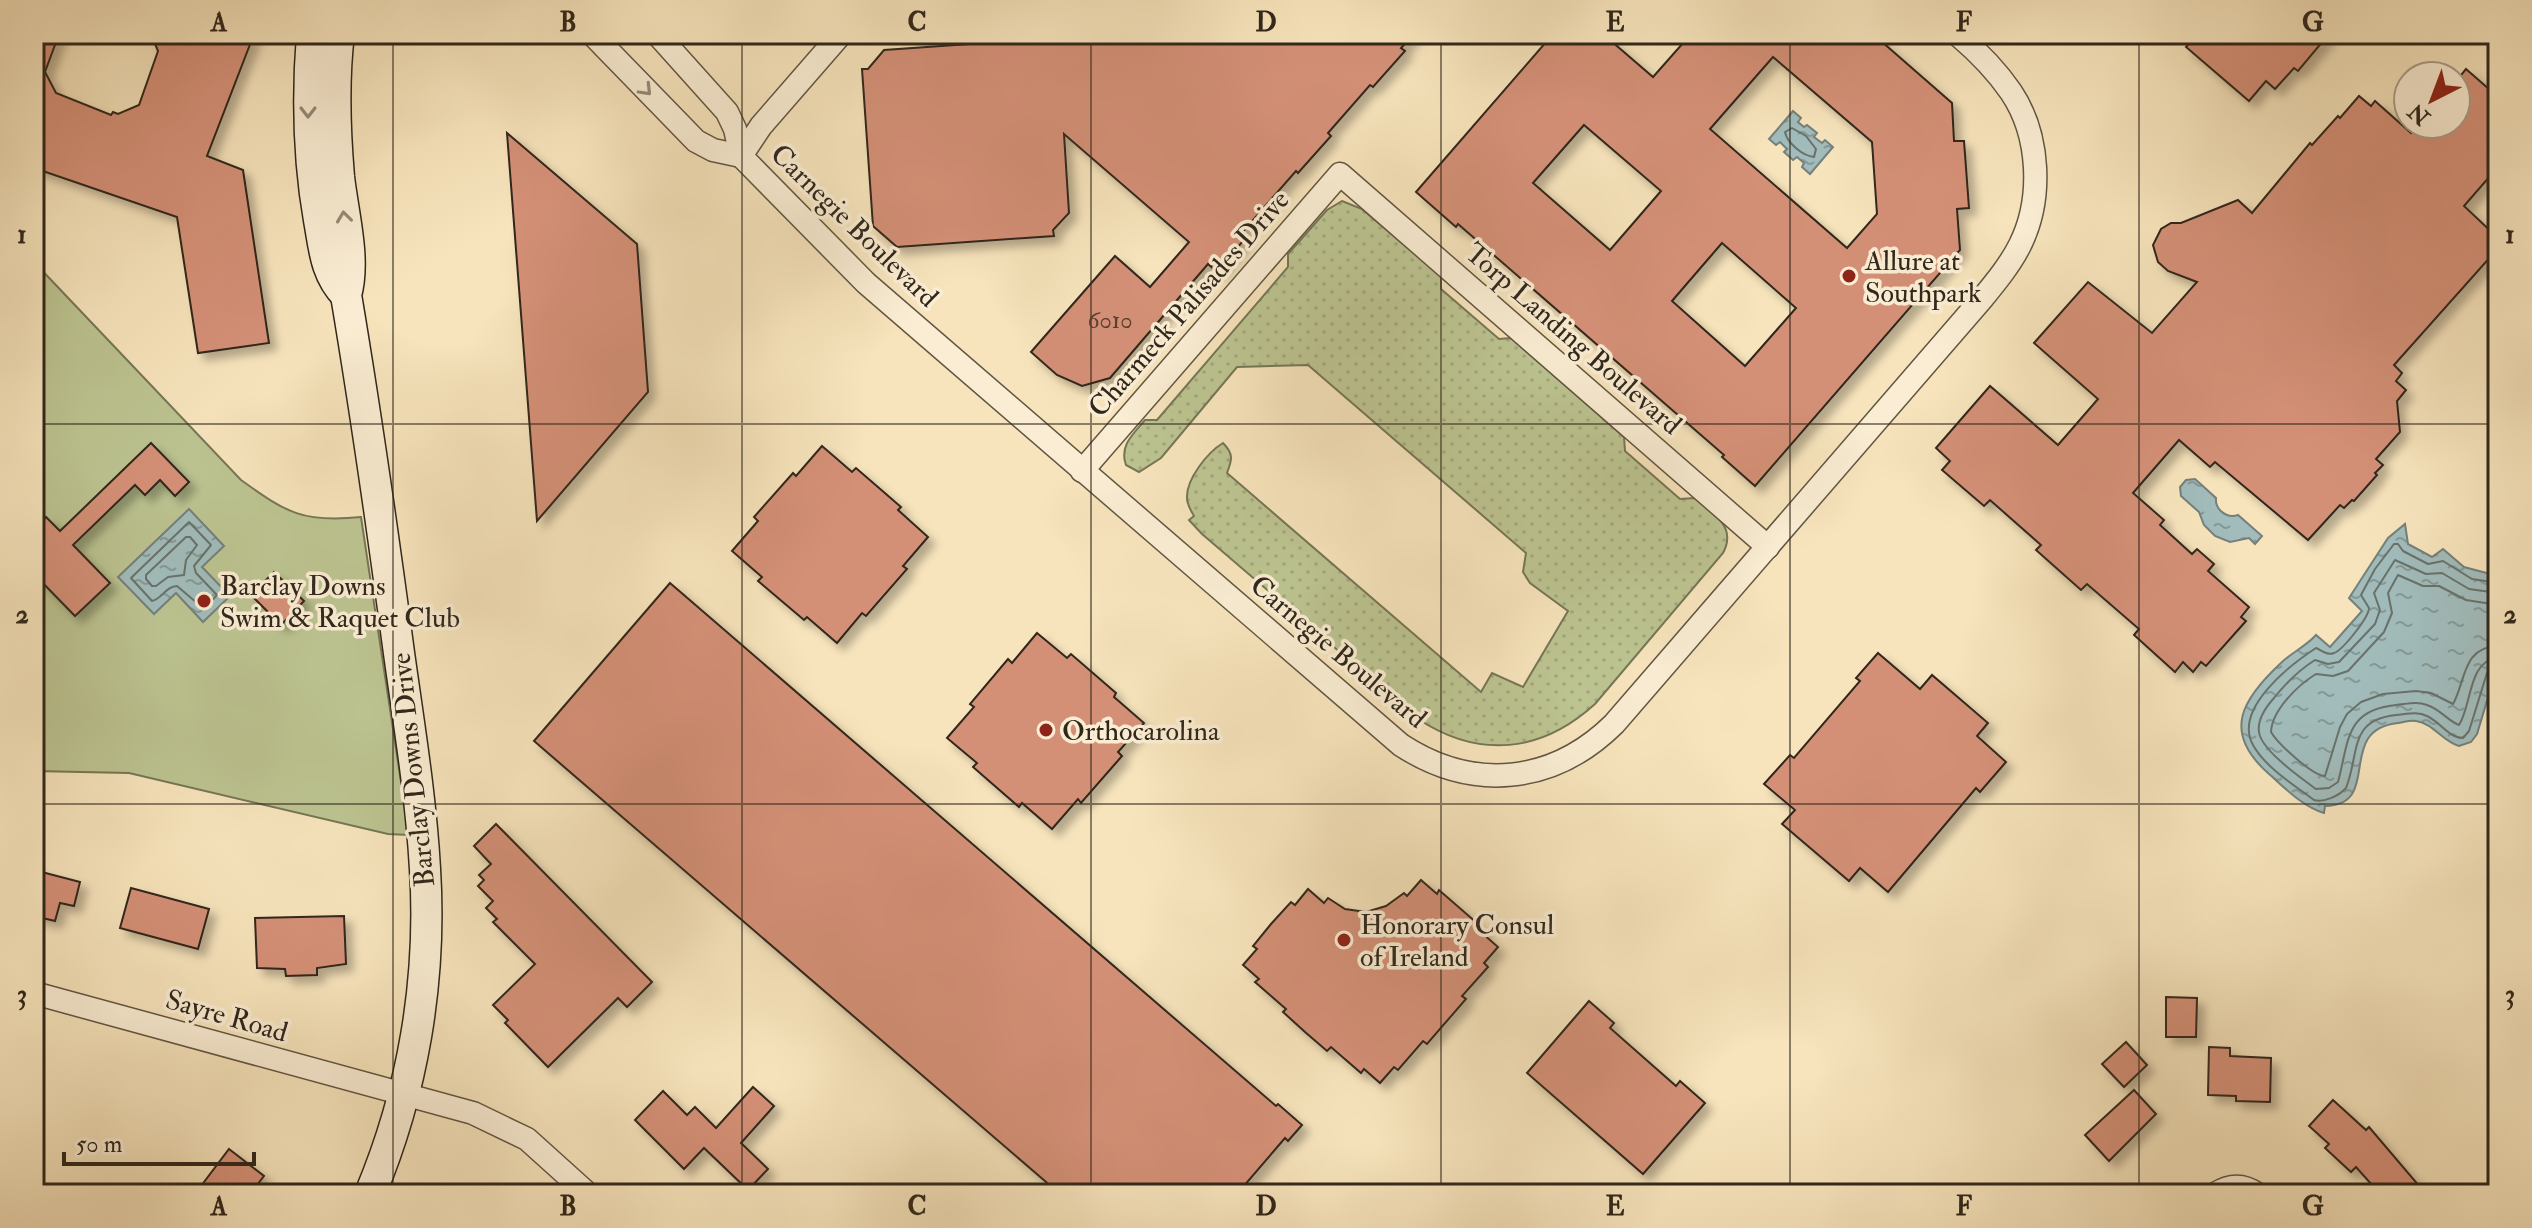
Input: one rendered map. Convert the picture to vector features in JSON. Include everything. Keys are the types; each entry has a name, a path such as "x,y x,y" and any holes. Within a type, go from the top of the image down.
{"street":[{"name":"Barclay Downs Drive","path":"312,34 308,100 311,168 328,268 346,295"},
{"name":"Barclay Downs Drive","path":"339,34 335,87 336,144 350,266 346,295 383,533 424,851 427,901 418,1021 403,1095 370,1194"},
{"name":"Carnegie Boulevard","path":"592,34 696,141 713,150 741,156"},
{"name":"Carnegie Boulevard","path":"657,34 727,112 735,129 741,156 866,283 1401,745 1428,761 1469,774 1500,776 1534,771 1565,760 1593,743 1628,709 1990,289 2014,257 2026,231 2035,185 2028,130 2013,94 1998,74 1957,34"},
{"path":"741,156 772,113 841,34"},
{"name":"Torp Landing Boulevard","path":"1340,174 1768,547"},
{"name":"Charmeck Palisades Drive","path":"1082,471 1340,174"},
{"name":"Sayre Road","path":"34,993 473,1113 497,1122 539,1149 588,1194"},
{"path":"2215,1194 2233,1186 2257,1194"}],"green space":[{"path":"1342,201 1362,209 1441,276 1441,289 1499,339 1511,338 1624,437 1625,451 1680,499 1695,498 1725,528 1727,544 1723,553 1595,704 1553,733 1509,745 1487,745 1441,732 1418,719 1189,520 1194,516 1187,500 1190,483 1205,459 1223,443 1231,457 1227,473 1481,692 1492,673 1523,687 1568,611 1530,583 1523,572 1526,553 1308,365 1237,367 1161,458 1139,472 1126,465 1124,452 1136,430 1145,420 1157,420 1288,267 1288,254 1327,210"},
{"name":"Barclay Downs Swim & Raquet Club","path":"34,262 241,480 271,501 296,513 324,518 361,517 409,835 388,834 129,773 34,771"}],"water":[{"path":"1793,111 1801,118 1798,122 1817,133 1814,137 1822,143 1825,140 1833,147 1810,174 1797,157 1793,160 1784,152 1787,149 1780,142 1776,145 1769,139"},
{"path":"2195,479 2216,498 2222,512 2229,516 2238,515 2262,536 2255,544 2249,538 2230,542 2215,536 2204,525 2199,512 2181,496 2180,487 2186,480"},
{"path":"189,509 224,546 202,567 230,596 203,622 176,593 154,614 118,577"},
{"path":"2405,524 2408,544 2432,557 2443,549 2464,567 2498,576 2498,664 2477,734 2471,742 2459,746 2453,744 2428,725 2416,721 2379,729 2368,739 2362,752 2352,794 2342,802 2325,806 2324,813 2295,796 2254,759 2241,730 2242,716 2256,689 2282,662 2316,635 2330,647 2362,611 2349,598 2388,538"}],"building":[{"path":"34,34 59,34 45,72 56,93 111,115 139,105 158,51 151,34 254,34 207,156 243,170 269,343 198,353 177,217 34,168"},
{"path":"1053,34 1414,34 1401,48 1405,51 1373,87 1370,85 1328,133 1331,136 1238,237 1243,241 1217,272 1208,264 1110,378 1082,386 1057,375 1031,352 1115,256 1150,287 1189,242 1064,134 1069,213 1053,230 1054,236 897,247 873,226 862,69 868,69 884,50 1058,38"},
{"name":"Allure at Southpark","path":"1553,34 1603,34 1653,77 1691,34 1873,34 1952,103 1954,141 1964,141 1969,208 1957,209 1960,250 1755,486 1722,457 1724,455 1458,224 1456,227 1416,192","holes":["1773,57 1872,142 1877,214 1847,248 1710,129","1584,125 1661,191 1610,250 1533,183","1722,243 1796,308 1745,366 1672,301"]},
{"path":"2197,34 2329,34 2298,71 2294,68 2275,89 2266,81 2249,101 2186,47"},
{"path":"2472,74 2498,97 2498,167 2464,206 2498,238 2493,254 2394,365 2402,373 2396,381 2406,390 2397,401 2400,432 2376,459 2383,465 2375,473 2377,475 2354,501 2344,508 2340,505 2308,540 2215,462 2210,467 2179,440 2133,493 2164,520 2160,525 2192,554 2197,549 2214,564 2208,571 2249,607 2241,617 2246,621 2206,666 2201,662 2193,672 2183,662 2175,672 2134,635 2139,629 2087,584 2081,590 2036,550 2041,545 1990,500 1984,506 1942,470 1950,461 1936,448 1990,386 2058,445 2098,399 2034,343 2088,282 2152,333 2197,282 2168,271 2158,262 2153,245 2161,229 2238,200 2252,213 2310,143 2312,145 2359,96 2371,106 2375,101 2392,116 2392,140 2472,140"},
{"path":"507,133 637,244 648,392 537,521"},
{"path":"151,443 189,482 175,496 160,480 145,495 135,485 73,545 110,583 75,616 34,574 34,529 46,517 60,531"},
{"path":"822,446 852,472 856,468 901,507 898,510 928,537 903,566 907,569 866,616 862,613 837,643 758,581 762,577 732,551 758,521 754,517"},
{"path":"274,572 304,601 281,625 251,595"},
{"path":"670,583 1276,1106 1278,1104 1302,1125 1288,1141 1285,1138 1237,1194 1060,1194 534,741"},
{"name":"Orthocarolina","path":"1037,633 1067,658 1071,654 1116,693 1114,697 1144,723 1118,752 1122,756 1081,803 1078,799 1052,829 1022,803 1019,807 973,767 977,763 947,738 974,707 970,704 1008,659 1012,663"},
{"path":"1878,653 1920,689 1932,675 1988,723 1977,736 2006,762 1980,792 1976,788 1888,892 1860,868 1849,881 1782,824 1795,810 1764,784 1790,755 1794,758 1860,681 1856,678"},
{"path":"496,824 652,982 627,1007 618,998 548,1067 505,1023 508,1020 493,1005 535,964 493,922 497,919 486,908 493,901 478,886 484,880 479,875 491,864 474,846"},
{"path":"34,870 80,882 74,906 60,903 55,921 34,916"},
{"path":"1421,880 1437,894 1439,890 1485,930 1482,933 1498,947 1484,963 1488,967 1462,996 1466,999 1427,1044 1423,1041 1398,1070 1394,1067 1380,1083 1364,1069 1361,1073 1331,1047 1327,1051 1283,1012 1286,1009 1255,982 1259,979 1243,965 1257,949 1253,946 1271,924 1291,902 1295,905 1308,889 1324,903 1328,898 1345,909 1366,912 1386,906 1404,893 1407,896"},
{"path":"131,888 209,909 198,949 120,928"},
{"path":"344,916 346,964 317,968 317,975 286,976 285,969 257,968 255,918"},
{"path":"2166,997 2197,998 2196,1037 2166,1037"},
{"path":"1589,1001 1614,1023 1610,1028 1676,1086 1680,1081 1705,1103 1643,1174 1527,1073"},
{"path":"2126,1042 2147,1065 2124,1087 2102,1064"},
{"path":"2209,1047 2230,1048 2230,1056 2271,1058 2270,1102 2236,1101 2236,1096 2208,1095"},
{"path":"753,1087 774,1106 741,1143 768,1169 748,1190 704,1148 684,1169 635,1120 663,1091 687,1115 695,1107 716,1128"},
{"path":"2134,1090 2156,1114 2109,1161 2085,1135"},
{"path":"2333,1100 2366,1130 2369,1127 2426,1194 2380,1194 2356,1167 2351,1172 2325,1148 2329,1144 2309,1126"},
{"path":"229,1149 264,1176 250,1194 195,1194"}],"place":[{"name":"Allure at Southpark","path":"1849,276"},
{"name":"Barclay Downs Swim & Raquet Club","path":"204,601"},
{"name":"Orthocarolina","path":"1046,730"},
{"name":"Honorary Consul of Ireland","path":"1344,940"}]}
